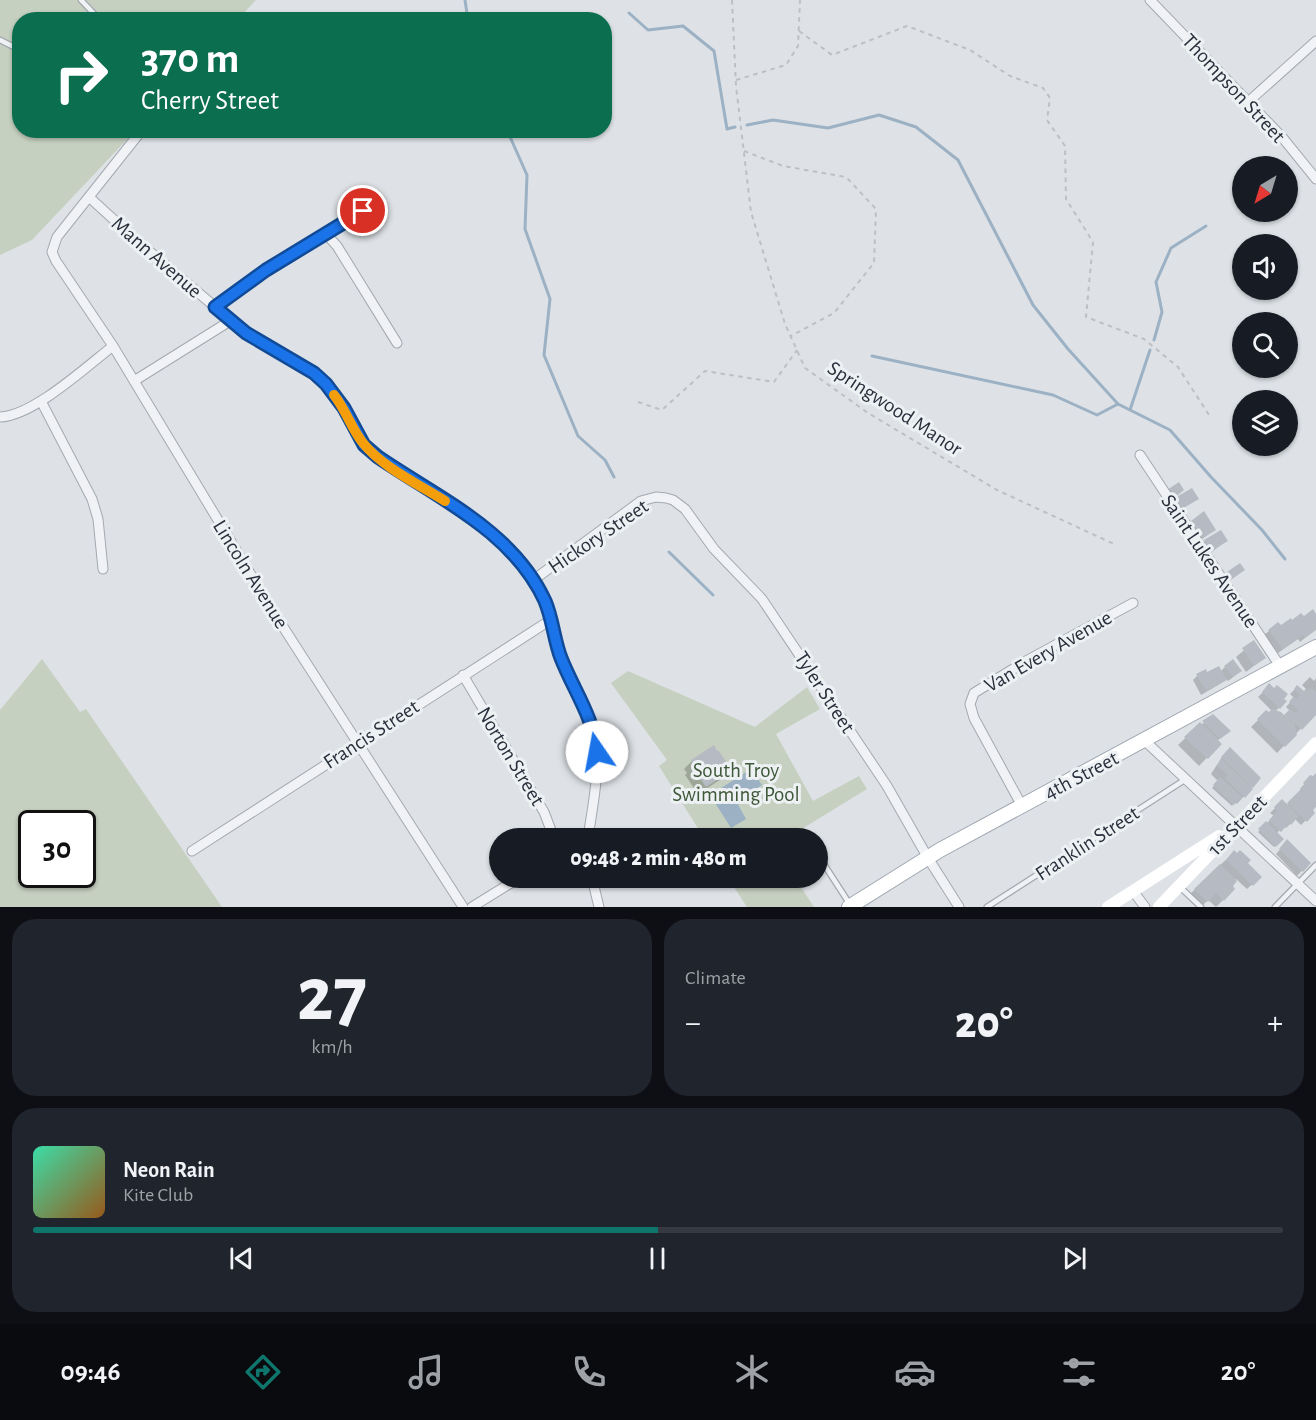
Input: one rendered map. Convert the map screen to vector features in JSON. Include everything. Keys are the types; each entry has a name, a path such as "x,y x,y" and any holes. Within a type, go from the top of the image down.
{"main road":[{"name":"4th Street","path":"850,906 928,858 1316,646"}],"street":[{"name":"Thompson Street","path":"1150,0 1282,137 1316,179"},
{"path":"1248,102 1316,41"},
{"path":"89,196 136,138"},
{"name":"Lincoln Avenue","path":"89,196 57,237 52,252 56,261 113,346 272,608 463,907"},
{"name":"Mann Avenue","path":"89,196 230,321 314,373 326,384 344,408 364,445 378,457 455,507 500,540 515,556 545,600 552,619 560,656 595,730 597,752 589,828"},
{"path":"215,307 266,270 363,211"},
{"path":"326,234 337,246 397,343"},
{"path":"134,381 230,321"},
{"path":"0,417 19,413 41,401 113,346"},
{"path":"41,401 92,499 98,519 103,569"},
{"name":"Saint Lukes Avenue","path":"1140,455 1280,666"},
{"name":"Hickory Street","path":"532,581 642,501 656,497 666,498"},
{"name":"Tyler Street","path":"666,498 685,509 714,549 762,599 887,786 959,907"},
{"name":"Van Every Avenue","path":"1022,806 974,718 970,704 974,693 1026,661 1133,603"},
{"name":"Francis Street","path":"192,851 552,619"},
{"name":"Norton Street","path":"463,675 544,812 550,828"},
{"path":"1145,741 1316,901"},
{"name":"1st Street","path":"1159,907 1316,743"},
{"path":"1108,907 1236,826"},
{"path":"472,907 503,888"},
{"path":"594,888 599,907"},
{"path":"1133,891 1145,907"}],"lane":[{"path":"81,0 92,12"},
{"name":"Franklin Street","path":"987,907 1186,780"},
{"path":"1275,907 1316,865"},
{"path":"828,871 850,906"},
{"path":"1179,886 1201,907"}],"path":[{"name":"Springwood Manor","path":"732,0 736,80 751,212 785,324 805,368 868,413 997,490 1114,544"},
{"path":"736,80 786,65 798,46 800,0"},
{"path":"799,32 832,55 907,26 970,50 1010,76 1043,88 1050,98 1047,120 1065,146 1066,199 1093,242 1086,317 1144,339 1178,367 1209,415"},
{"path":"744,152 783,166 846,177 876,209 874,263 834,313 790,336"},
{"path":"638,402 662,410 705,371 774,382 797,350"}],"green space":[{"path":"0,0 256,0 245,12 12,12 12,138 128,138 32,240 0,255"},
{"path":"42,659 80,712 86,709 222,907 0,907 0,710"},
{"name":"South Troy Swimming Pool","path":"628,671 755,727 807,687 820,709 776,734 813,801 859,776 867,789 803,828 698,828 659,766 667,760 611,683"},
{"path":"735,888 802,888 814,907 747,907"}],"water":[{"name":"South Troy Swimming Pool","path":"751,769 762,785 736,801 746,819 731,828 710,795"}],"building":[{"path":"1179,482 1184,490 1173,499 1167,490"},
{"path":"1192,488 1199,499 1180,510 1173,499"},
{"path":"1204,511 1216,530 1203,538 1191,521"},
{"path":"1221,530 1228,541 1211,551 1204,540"},
{"path":"1240,563 1245,570 1232,579 1227,572"},
{"path":"1313,609 1316,614 1316,630 1305,638 1303,635 1283,649 1268,630 1278,622 1281,625 1301,613 1304,616"},
{"path":"1254,640 1266,658 1254,666 1242,648"},
{"path":"1233,659 1242,671 1233,677 1224,666"},
{"path":"1219,666 1227,680 1206,691 1196,674"},
{"path":"1269,683 1274,688 1277,685 1288,694 1284,699 1287,701 1280,709 1262,692"},
{"path":"1297,685 1304,691 1306,688 1308,691 1311,688 1316,692 1316,715 1302,730 1294,722 1297,735 1285,747 1257,719 1266,710 1269,712 1272,709 1284,715 1290,709 1295,713 1298,710 1289,702 1293,697 1296,699 1300,695 1294,689"},
{"path":"1213,714 1231,731 1220,739 1202,721"},
{"path":"1200,722 1222,744 1208,759 1184,737"},
{"path":"714,745 732,770 706,787 692,766 694,765 691,760"},
{"path":"1230,747 1261,778 1253,788 1221,757"},
{"path":"1221,759 1253,789 1245,798 1225,778 1228,775 1217,766"},
{"path":"1316,773 1316,807 1313,810 1315,813 1307,822 1287,803 1305,785 1303,783 1310,775 1313,776"},
{"path":"1220,777 1242,797 1234,805 1213,785"},
{"path":"1282,799 1299,816 1281,832 1269,820 1277,811 1274,807"},
{"path":"1266,821 1284,839 1276,847 1258,829"},
{"path":"1287,839 1311,863 1303,872 1279,849"},
{"path":"1234,850 1237,853 1240,850 1251,860 1248,863 1262,877 1253,886 1226,860"},
{"path":"1220,864 1237,881 1233,886 1235,889 1224,901 1216,893 1208,902 1194,889"}],"waterway":[{"path":"465,0 467,12"},
{"path":"629,13 648,30 683,26 714,51 727,129 735,127"},
{"path":"747,125 773,120 828,128 879,115 916,127 958,160 1033,305 1068,349 1118,404 1170,430 1262,530 1285,559"},
{"path":"511,138 527,175 525,229 550,299 544,355 578,436 605,460 614,477"},
{"path":"1154,340 1162,312 1156,282 1171,248 1206,226"},
{"path":"1130,410 1150,350"},
{"path":"872,356 1053,395 1097,415 1118,404"},
{"path":"669,552 713,595"}],"slow traffic":[{"path":"334,395 344,408 364,445 378,457 445,501"}],"route":[{"path":"363,211 266,270 215,307 246,333 314,373 326,384 344,408 364,445 400,472 479,523 515,556 545,600 552,619 560,656 595,730 597,752"}]}
